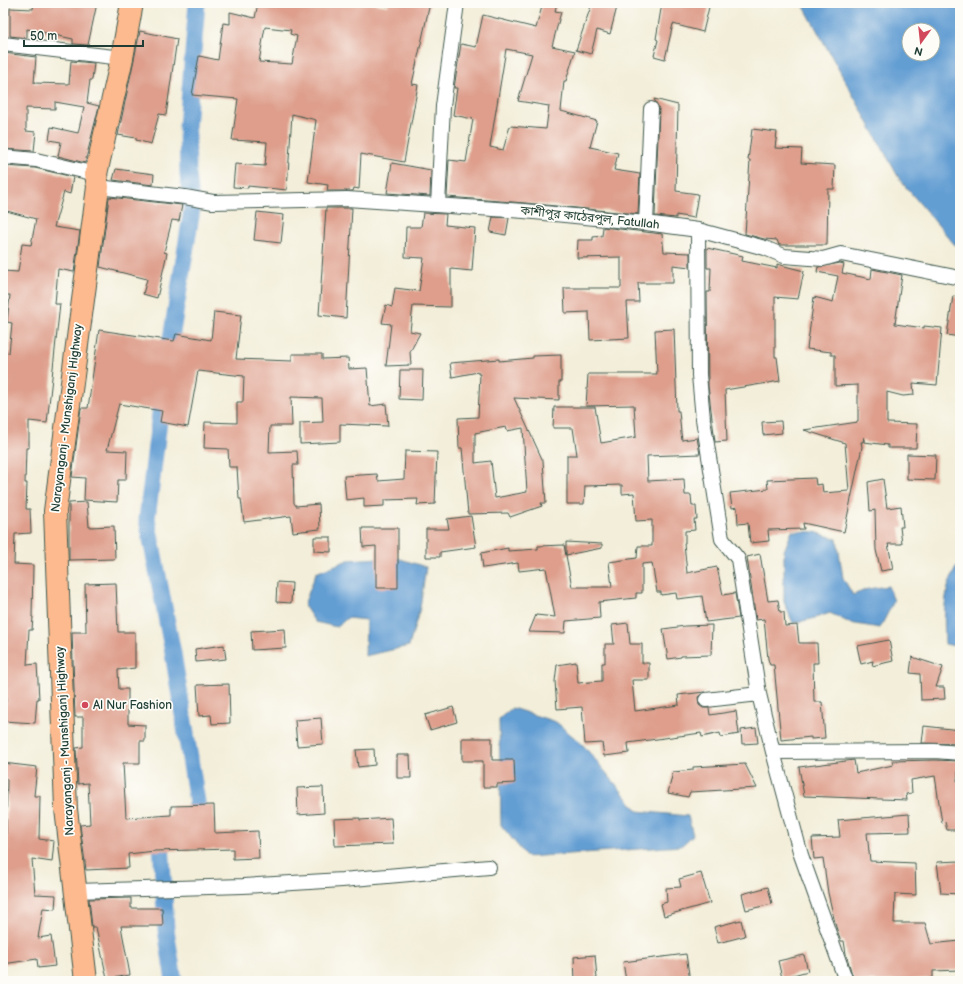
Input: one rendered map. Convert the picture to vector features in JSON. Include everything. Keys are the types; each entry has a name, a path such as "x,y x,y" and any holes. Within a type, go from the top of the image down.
{"main road":[{"name":"Narayanganj - Munshiganj Highway","path":"86,981 66,809 55,511 97,181 132,3"}],"street":[{"path":"438,205 443,106 457,3"},
{"path":"3,44 122,58"},
{"path":"646,223 651,109"},
{"name":"কাশীপুর কাঠেরপুল, Fatullah","path":"3,157 36,160 97,181 213,202 347,199 438,205 646,223 698,230 765,248 784,256 823,259 842,254 960,278"},
{"path":"698,230 699,375 703,419 722,539 738,559 759,694 773,752 801,855 846,981"},
{"path":"706,700 759,694"},
{"path":"773,752 935,751 960,753"},
{"path":"76,892 342,880 489,867"}],"water":[{"path":"802,3 960,3 960,251 900,180"},
{"path":"792,531 815,532 837,539 843,578 853,595 868,589 888,586 894,601 880,628 850,623 830,613 793,623 784,602 784,551"},
{"path":"394,557 426,567 420,608 409,646 365,656 366,620 347,618 337,627 315,622 304,605 316,573 348,560"},
{"path":"960,562 960,647 945,644 944,623 947,591 954,571"},
{"path":"512,708 556,722 583,745 638,811 688,816 693,835 681,846 527,857 501,825 499,719"}],"building":[{"path":"34,3 97,3 88,45 73,44 73,39 27,29 27,38 10,36 10,8 33,9"},
{"path":"258,3 370,3 388,6 388,3 430,3 412,84 418,85 404,162 361,154 359,189 354,188 353,191 327,191 328,185 308,182 316,120 292,114 287,190 248,186 248,188 233,187 235,164 265,166 267,142 232,140 238,99 192,95 199,56 218,60 223,23 230,24 230,12 255,18","holes":["265,27 291,30 290,34 297,36 292,64 259,62"]},
{"path":"543,3 557,3 555,11 561,12 552,46 575,51 566,81 564,81 561,111 597,121 590,147 618,153 614,170 640,174 638,214 447,197 449,160 466,162 473,119 453,115 457,88 454,88 461,44 476,47 483,15 536,28","holes":["506,49 532,54 518,101 549,106 546,129 510,126 503,150 490,147"]},
{"path":"592,3 618,3 610,34 597,30 591,54 576,50"},
{"path":"662,3 710,3 703,32 673,24 665,59 654,56 658,40 656,39"},
{"path":"140,31 177,39 166,115 159,114 151,144 136,140 136,138 118,135"},
{"path":"3,53 36,57 34,83 69,84 71,61 94,63 87,103 99,106 85,163 58,156 61,142 49,140 51,127 78,133 84,107 55,102 55,109 26,108 26,131 36,132 34,151 3,149"},
{"path":"654,99 678,105 676,191 698,194 694,218 676,215 676,218 655,216 659,109"},
{"path":"752,129 777,132 775,148 802,149 801,163 835,165 834,189 828,189 827,245 779,245 777,240 764,239 745,234 750,160 748,160"},
{"path":"392,163 431,170 430,196 387,193"},
{"path":"3,166 35,168 73,177 70,194 64,192 54,227 80,231 74,272 58,269 55,304 60,304 47,423 29,421 29,448 26,448 25,483 27,483 26,509 30,509 31,533 15,534 14,564 33,565 33,617 32,630 29,630 27,665 37,664 39,699 37,699 35,723 3,721 3,702 6,702 3,652 3,352 9,353 12,323 7,322 10,295 3,295 3,271 18,272 22,244 31,245 36,219 3,210"},
{"path":"116,169 154,174 153,185 113,180"},
{"path":"109,197 182,205 179,221 172,220 164,252 167,253 157,298 143,294 147,279 100,267"},
{"path":"326,208 352,208 346,318 319,315"},
{"path":"257,212 284,215 281,243 254,240"},
{"path":"423,213 446,214 445,225 475,228 472,271 451,269 451,307 413,306 410,331 420,333 410,352 411,365 386,366 391,324 382,323 386,305 392,307 395,288 419,291 424,258 405,257 406,227 421,227"},
{"path":"493,217 509,218 506,235 490,232"},
{"path":"603,227 662,234 664,252 690,253 690,267 673,265 673,283 638,283 639,302 627,302 629,338 590,340 589,312 565,313 564,288 621,288 621,257 577,258 578,240 593,240 593,237 602,236"},
{"path":"707,248 743,256 742,261 777,268 777,264 804,271 798,299 775,297 775,357 777,357 780,381 725,390 727,441 715,442 708,386 707,292 710,292 711,268 707,268"},
{"path":"840,263 844,264 842,273 871,279 872,269 902,275 895,324 924,328 924,326 942,328 937,385 913,383 914,395 903,396 887,392 887,423 917,424 916,448 888,448 888,445 864,442 864,437 863,442 861,442 862,447 844,532 803,523 804,529 768,530 769,541 750,543 748,523 738,524 737,507 732,508 730,493 768,489 767,480 815,478 816,485 822,484 823,493 849,491 845,443 804,430 858,422 858,385 835,386 835,355 831,355 831,352 807,349 814,297 833,302 838,276 817,272 818,267"},
{"path":"953,296 960,297 960,337 947,335"},
{"path":"214,312 241,315 236,359 292,361 292,354 322,354 322,359 348,358 349,369 367,368 370,406 386,404 388,426 340,424 340,442 300,444 300,423 323,422 322,398 291,397 292,426 270,426 269,452 297,451 298,465 293,465 294,503 296,506 319,504 320,529 293,532 291,516 244,522 241,499 239,499 237,467 229,467 228,449 204,448 205,422 237,423 237,402 243,402 244,376 198,371 188,427 160,422 162,411 119,404 107,450 127,451 126,480 118,480 117,502 84,500 85,478 72,477 81,408 88,408 99,330 174,341 176,334 211,340"},
{"path":"674,329 677,411 679,411 682,440 697,438 700,454 647,456 648,481 684,479 685,495 691,495 692,506 696,506 697,519 694,519 695,530 685,531 684,543 687,573 717,567 723,595 735,593 739,618 706,622 702,596 677,599 676,593 661,595 661,592 657,592 652,563 642,564 642,593 636,593 636,598 599,602 600,618 566,621 565,633 529,632 536,615 555,617 546,568 519,571 518,563 483,568 481,553 508,548 508,551 538,549 538,546 564,545 572,587 612,587 609,562 637,558 638,546 652,546 652,520 636,521 634,493 622,494 622,485 585,486 584,504 567,504 567,455 577,455 573,428 553,428 554,407 595,407 601,443 636,437 634,405 586,406 588,374 657,374 655,330"},
{"path":"561,355 559,400 514,398 543,461 546,503 541,503 542,506 510,517 508,513 468,514 462,448 459,448 458,418 478,417 480,374 478,374 478,372 452,377 450,363 499,359 499,361 533,358 533,356","holes":["506,427 507,431 523,428 527,492 495,498 491,461 475,463 475,433"]},
{"path":"400,370 423,370 422,400 399,399"},
{"path":"781,421 782,433 763,435 762,422"},
{"path":"405,451 437,452 435,504 417,505 418,499 384,500 384,506 364,507 364,498 346,500 344,476 377,474 378,481 404,479"},
{"path":"907,454 936,455 935,480 907,479"},
{"path":"883,479 887,508 901,506 903,527 900,527 902,544 888,544 893,569 881,571 876,550 875,510 870,511 868,482"},
{"path":"87,502 89,527 114,526 115,559 69,560 69,503"},
{"path":"471,516 476,547 440,552 440,557 426,557 426,529 449,529 447,519"},
{"path":"362,528 398,528 398,588 376,588 376,546 363,547"},
{"path":"314,537 331,537 331,552 314,551"},
{"path":"566,542 602,544 602,548 566,555"},
{"path":"760,554 768,601 778,600 780,612 784,612 785,626 797,625 799,643 817,643 818,663 813,663 814,702 822,702 825,738 811,739 811,737 781,740 774,665 770,665 768,659 764,619 756,620 747,557"},
{"path":"277,582 292,583 291,603 276,602"},
{"path":"116,583 118,632 135,632 135,668 118,670 119,689 128,689 128,724 145,725 145,741 140,741 140,763 123,763 126,818 171,815 171,806 214,805 215,833 258,831 259,858 233,859 233,849 155,851 128,854 129,868 86,870 80,825 90,824 88,783 78,784 76,748 83,747 83,717 75,717 72,632 86,632 85,584"},
{"path":"628,623 630,644 642,644 642,663 649,663 649,680 632,680 635,711 679,705 678,695 705,692 698,697 699,705 703,708 709,708 710,715 736,711 739,734 721,737 720,733 702,737 701,733 628,743 629,753 604,756 602,743 585,744 582,707 557,709 555,681 557,665 576,662 578,683 602,681 602,663 605,663 605,644 614,644 612,625"},
{"path":"712,625 711,655 681,656 668,659 663,629 685,626"},
{"path":"285,629 286,648 252,650 251,631"},
{"path":"889,640 893,661 872,666 873,661 861,664 857,646"},
{"path":"224,645 226,659 196,662 195,649"},
{"path":"912,657 943,667 936,687 944,687 945,699 921,700 920,674 910,673"},
{"path":"229,684 230,723 212,724 211,715 199,716 197,685"},
{"path":"453,707 457,722 430,730 425,715"},
{"path":"321,718 323,744 297,746 295,720"},
{"path":"924,726 960,730 960,744 922,743"},
{"path":"756,728 758,743 742,744 741,730"},
{"path":"462,738 492,738 492,760 514,760 515,783 497,784 497,787 483,787 483,761 462,761"},
{"path":"374,749 375,765 358,767 356,750"},
{"path":"397,755 410,755 411,778 397,778"},
{"path":"854,760 856,773 893,765 892,761 959,761 957,781 960,781 960,830 947,830 945,822 942,823 935,776 911,780 912,793 906,794 907,800 804,796 799,767"},
{"path":"3,763 37,767 34,796 40,796 39,839 54,841 52,862 32,859 35,894 56,895 55,909 43,908 38,938 51,936 55,966 38,968 37,959 3,964 3,834 6,834 7,779 3,778"},
{"path":"745,764 757,788 690,792 688,797 668,793 673,772 693,770 693,767"},
{"path":"323,787 324,813 298,815 297,788"},
{"path":"909,814 910,832 867,833 870,861 915,863 916,895 895,894 894,923 925,923 931,944 960,941 960,970 933,971 933,978 890,981 854,981 846,954 844,941 841,941 836,927 828,893 823,858 814,859 812,838 840,837 838,820"},
{"path":"360,818 360,820 391,818 393,844 335,846 334,819"},
{"path":"960,861 960,894 941,893 937,862"},
{"path":"701,873 710,903 664,916 661,904 667,902 666,888 681,887 679,879"},
{"path":"768,887 772,904 746,910 742,894"},
{"path":"131,898 131,908 162,908 163,926 121,926 130,975 107,979 96,927 92,927 89,899"},
{"path":"741,920 745,936 718,943 714,927"},
{"path":"686,954 690,981 626,981 623,962"},
{"path":"595,955 597,979 575,981 574,957"},
{"path":"804,955 808,971 782,978 778,961"}],"waterway":[{"path":"167,363 192,210 188,174 187,127 197,3"},
{"path":"163,389 147,519 173,653 197,802 188,831 161,842 166,930 174,981"}],"place":[{"name":"Al Nur Fashion","path":"85,705"}]}
